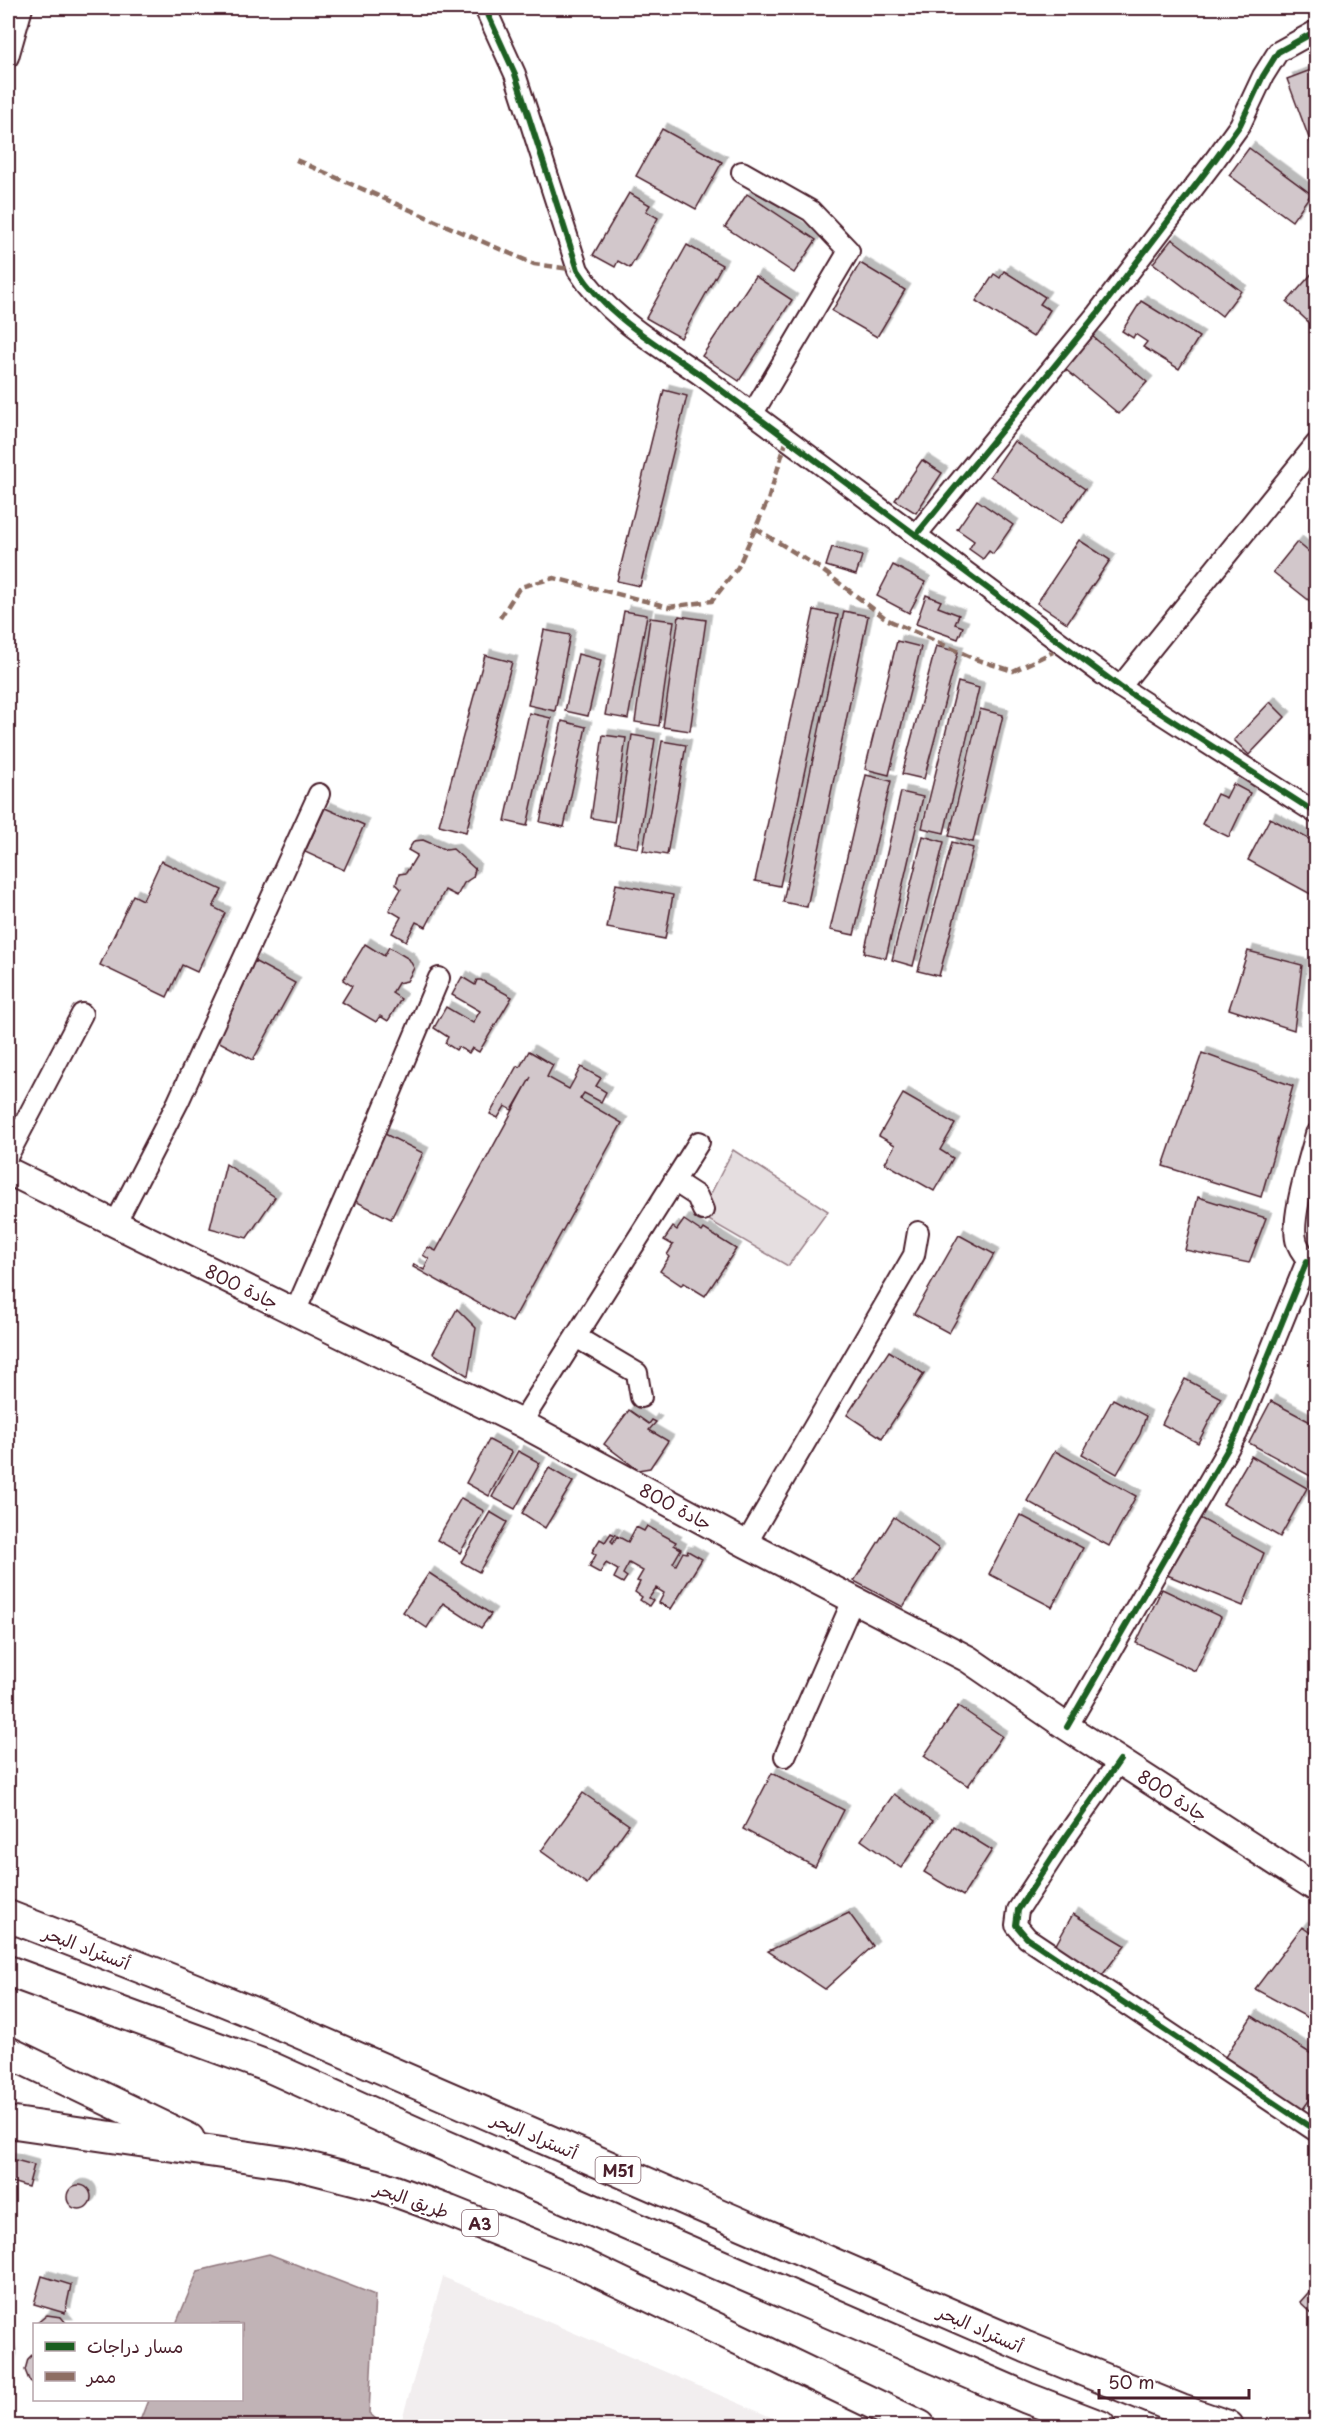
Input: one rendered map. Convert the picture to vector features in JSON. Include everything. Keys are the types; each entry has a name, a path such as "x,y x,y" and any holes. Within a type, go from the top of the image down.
{"highway":[{"name":"أتستراد البحر","path":"8,1916 155,1972 254,2013 1026,2347 1180,2410 1228,2427"},
{"name":"M51","path":"8,1971 270,2067 1016,2394 1100,2427"},
{"path":"8,2052 210,2150"},
{"name":"طريق البحر","path":"8,2122 291,2163 381,2187 449,2211 584,2265 920,2427"}],"main road":[{"name":"جادة 800","path":"8,1171 520,1423 968,1659 1067,1727 1317,1888"}],"street":[{"path":"8,57 22,8"},
{"path":"485,8 515,74 578,270 603,302 640,333 753,413 1120,687 1317,813"},
{"path":"916,535 1097,315 1214,161 1240,125 1263,76 1278,52 1317,31"},
{"path":"742,172 812,212 849,251 753,413"},
{"path":"1120,687 1317,444"},
{"path":"115,1224 178,1102 319,794"},
{"path":"295,1312 375,1132 439,978"},
{"path":"8,1155 82,1014"},
{"path":"1067,1727 1237,1433 1312,1264 1296,1241 1296,1215 1317,1134"},
{"path":"520,1423 699,1142"},
{"path":"675,1181 697,1196 703,1210"},
{"path":"746,1544 914,1255 918,1232"},
{"path":"576,1337 637,1373 641,1397"},
{"path":"785,1756 854,1598"},
{"path":"1120,1760 1060,1844 1018,1910 1016,1925 1026,1938 1317,2131"}],"shaded area":[{"path":"733,1150 828,1211 788,1266 700,1215"},
{"path":"269,2254 375,2295 369,2413 384,2426 138,2426 148,2401 243,2401 243,2323 176,2323 198,2271"},
{"path":"443,2277 792,2426 400,2426"}],"building":[{"path":"1316,68 1316,157 1287,79"},
{"path":"662,129 722,162 696,209 636,176"},
{"path":"1249,148 1311,194 1292,221 1229,175"},
{"path":"629,193 650,205 646,211 658,218 630,268 618,261 615,267 593,255"},
{"path":"747,194 816,240 794,273 725,227"},
{"path":"1172,239 1241,291 1222,316 1153,263"},
{"path":"687,245 722,265 681,338 646,318"},
{"path":"860,263 905,290 877,337 832,311"},
{"path":"1316,269 1316,329 1287,302"},
{"path":"1004,271 1045,297 1040,304 1050,310 1033,337 976,301 994,274 1000,278"},
{"path":"755,276 792,300 739,381 702,356"},
{"path":"1141,301 1199,337 1179,369 1143,347 1147,342 1135,334 1133,338 1122,331"},
{"path":"1092,336 1147,382 1119,414 1065,369"},
{"path":"664,390 687,396 640,586 617,581"},
{"path":"1014,441 1085,489 1060,524 990,476"},
{"path":"922,460 942,473 916,513 895,500"},
{"path":"977,500 1013,525 993,554 989,551 983,559 969,549 974,541 957,529"},
{"path":"1079,540 1110,560 1067,623 1037,603"},
{"path":"1297,542 1316,558 1316,606 1273,572"},
{"path":"832,547 862,556 856,575 826,566"},
{"path":"893,565 925,582 909,613 877,596"},
{"path":"926,595 941,601 938,607 959,615 955,624 963,627 958,639 916,624"},
{"path":"814,610 838,615 780,886 755,881"},
{"path":"624,611 647,615 628,719 605,715"},
{"path":"844,611 868,616 807,907 783,902"},
{"path":"679,616 706,620 690,731 663,727"},
{"path":"650,618 674,621 659,726 635,722"},
{"path":"544,630 570,635 555,711 528,705"},
{"path":"897,641 921,647 889,775 865,769"},
{"path":"936,646 958,652 924,779 902,774"},
{"path":"578,654 601,660 588,716 565,711"},
{"path":"485,655 512,662 466,832 439,825"},
{"path":"958,682 979,688 944,833 922,828"},
{"path":"1270,702 1285,717 1249,755 1234,740"},
{"path":"980,709 1003,715 973,842 949,836"},
{"path":"529,713 551,718 527,826 505,821"},
{"path":"562,721 586,727 564,827 540,822"},
{"path":"603,735 626,738 614,822 591,818"},
{"path":"632,735 655,739 638,848 615,844"},
{"path":"662,741 686,745 667,855 643,851"},
{"path":"866,775 891,781 854,935 830,930"},
{"path":"1233,784 1250,793 1229,837 1202,824 1217,794 1226,798"},
{"path":"901,792 923,797 886,958 864,953"},
{"path":"325,808 364,825 344,870 305,852"},
{"path":"1270,818 1316,843 1316,897 1248,860"},
{"path":"923,836 944,842 913,966 892,960"},
{"path":"423,840 446,850 453,849 475,869 473,877 464,883 457,896 445,890 426,927 416,922 406,941 392,933 401,917 389,910 401,889 396,884 399,874 406,873 417,855 408,850 414,841"},
{"path":"952,842 973,848 939,976 918,971"},
{"path":"161,861 222,890 213,907 225,913 197,972 182,965 167,997 100,965 133,895 143,900"},
{"path":"616,884 673,895 665,939 607,928"},
{"path":"365,944 384,956 389,947 409,959 414,968 407,981 398,983 392,993 401,999 388,1021 380,1016 376,1022 342,1002 352,986 343,980"},
{"path":"1248,951 1302,965 1294,1030 1229,1009"},
{"path":"254,961 295,983 253,1060 212,1038"},
{"path":"462,977 475,985 477,980 481,980 512,997 479,1052 472,1048 469,1053 458,1047 456,1050 445,1043 448,1037 434,1028 446,1007 473,1023 480,1011 452,995"},
{"path":"529,1051 553,1065 547,1077 569,1089 581,1067 601,1078 596,1086 606,1092 601,1102 584,1093 580,1099 622,1123 512,1322 413,1267 414,1264 424,1270 429,1259 423,1255 428,1247 436,1251 531,1077 512,1110 505,1106 498,1118 490,1114 517,1066 520,1067"},
{"path":"1202,1053 1293,1086 1261,1197 1163,1166"},
{"path":"903,1094 955,1124 940,1150 953,1158 934,1191 885,1163 895,1145 879,1136"},
{"path":"379,1131 423,1153 391,1219 347,1197"},
{"path":"226,1164 275,1197 247,1238 210,1228"},
{"path":"1198,1197 1266,1218 1249,1263 1185,1250"},
{"path":"684,1220 702,1232 704,1229 736,1249 705,1296 684,1283 681,1285 660,1271 673,1245 664,1240 673,1227 677,1230"},
{"path":"959,1235 994,1254 949,1333 914,1314"},
{"path":"457,1309 476,1328 468,1376 433,1353"},
{"path":"889,1351 924,1374 882,1438 847,1415"},
{"path":"1185,1379 1221,1398 1198,1443 1162,1424"},
{"path":"1113,1399 1146,1416 1140,1434 1117,1474 1082,1454"},
{"path":"1271,1401 1316,1425 1316,1479 1249,1443"},
{"path":"629,1410 649,1424 652,1420 656,1422 649,1430 668,1441 650,1468 638,1470 604,1444"},
{"path":"489,1440 512,1452 489,1496 466,1483"},
{"path":"518,1451 540,1463 515,1509 492,1497"},
{"path":"1055,1451 1136,1496 1109,1546 1027,1501"},
{"path":"1251,1456 1307,1488 1280,1537 1223,1504"},
{"path":"549,1468 573,1482 545,1528 522,1513"},
{"path":"461,1498 484,1511 460,1553 437,1540"},
{"path":"490,1512 507,1522 479,1572 461,1562"},
{"path":"1020,1515 1083,1548 1052,1607 989,1574"},
{"path":"1196,1516 1264,1553 1243,1606 1167,1575"},
{"path":"894,1517 939,1549 903,1607 854,1581"},
{"path":"647,1526 676,1542 674,1545 681,1549 673,1563 676,1565 683,1552 688,1551 702,1559 671,1609 659,1603 664,1593 656,1588 649,1598 653,1600 649,1606 640,1600 642,1597 635,1592 640,1582 637,1581 643,1571 629,1563 623,1574 627,1577 623,1583 614,1578 618,1570 606,1563 600,1573 589,1567 596,1555 592,1552 600,1539 605,1542 611,1533 615,1535 611,1541 613,1543 617,1536 628,1542 636,1527 644,1531"},
{"path":"429,1573 491,1614 481,1628 443,1603 427,1628 403,1612"},
{"path":"1162,1589 1221,1617 1195,1671 1136,1643"},
{"path":"958,1706 1002,1736 968,1786 924,1756"},
{"path":"772,1773 844,1810 815,1867 743,1829"},
{"path":"583,1793 629,1825 587,1884 541,1851"},
{"path":"894,1794 933,1821 901,1868 861,1840"},
{"path":"953,1826 992,1850 963,1896 924,1872"},
{"path":"849,1913 873,1946 825,1989 768,1951"},
{"path":"1073,1914 1125,1945 1100,1978 1053,1950"},
{"path":"1302,1927 1316,1937 1316,2022 1255,1989"},
{"path":"1252,2016 1316,2057 1316,2091 1300,2113 1221,2063"},
{"path":"8,2158 34,2165 28,2187 8,2181"},
{"path":"79,2185 87,2189 91,2197 87,2205 79,2209 71,2205 67,2197 71,2189"},
{"path":"42,2276 71,2285 65,2313 34,2304"},
{"path":"1316,2284 1316,2317 1300,2302"},
{"path":"47,2315 61,2317 66,2323 37,2323"},
{"path":"8,2347 11,2359 8,2371"},
{"path":"33,2354 33,2383 25,2370 28,2359"}],"marked path":[{"path":"296,160 534,264 578,270"},
{"path":"500,618 520,587 554,578 669,607 712,601 738,567 768,500 787,439"},
{"path":"755,528 818,567 888,620 975,659 1013,671 1053,652"}],"cycle path":[{"path":"485,8 515,74 578,270 604,303 636,330 705,378 1120,687 1316,813"},
{"path":"916,535 1097,314 1214,161 1240,125 1263,76 1278,52 1316,31"},
{"path":"1067,1727 1237,1433 1307,1261"},
{"path":"1120,1760 1018,1910 1016,1925 1027,1938 1316,2131"}]}
